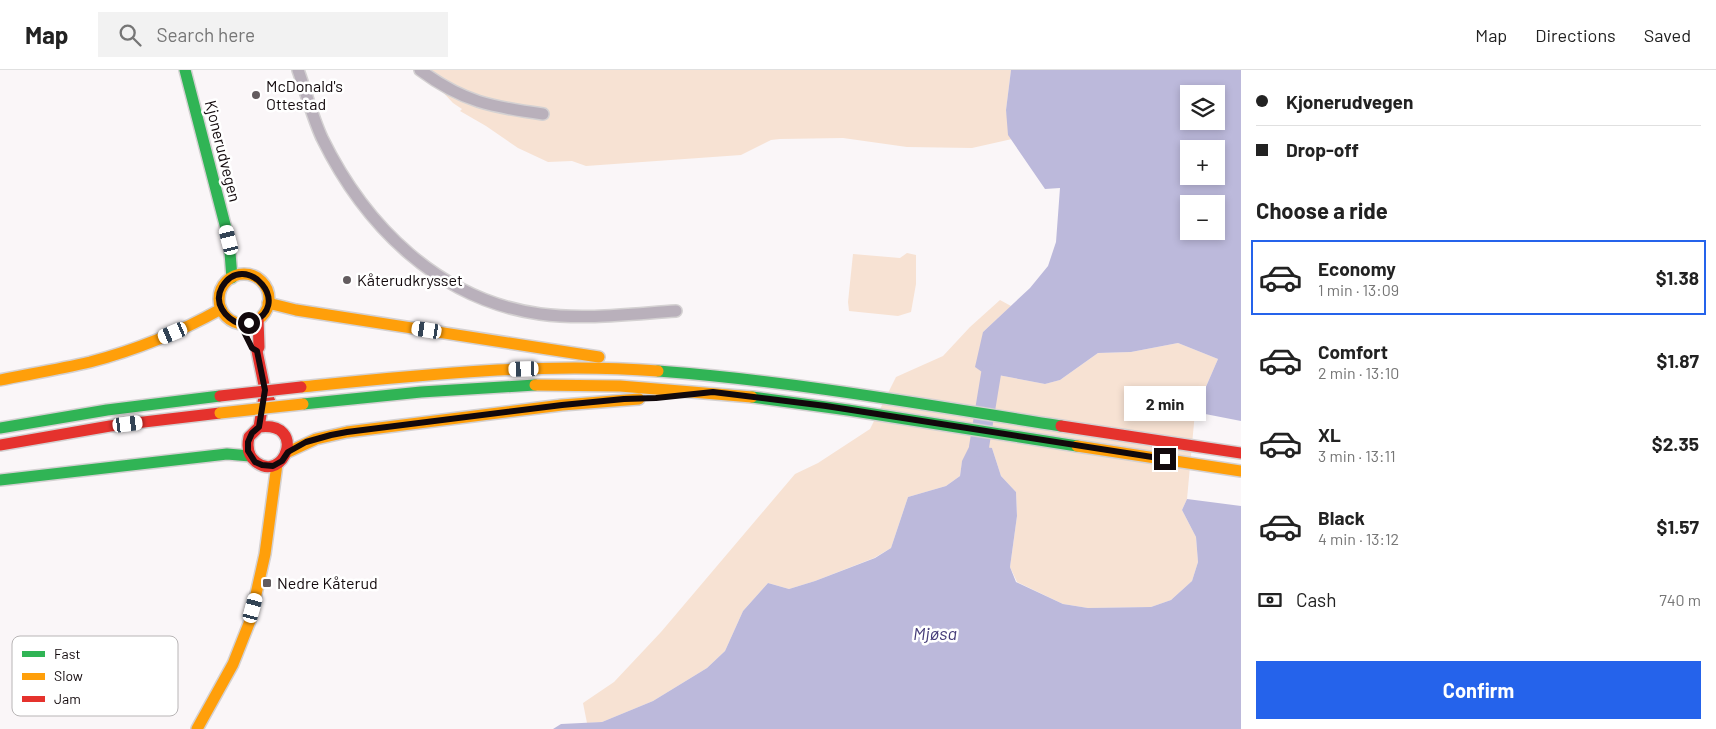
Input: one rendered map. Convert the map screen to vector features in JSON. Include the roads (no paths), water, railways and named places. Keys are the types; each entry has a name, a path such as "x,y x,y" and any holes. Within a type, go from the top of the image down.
{"main road":[{"name":"Kjonerudvegen","path":"185,70 229,240 232,278"},
{"name":"Kjonerudvegen","path":"229,240 245,275"},
{"path":"245,275 254,277 264,286 268,294 268,303 265,312 258,319 240,324 232,321 221,309 220,295 222,288 232,278 245,275"},
{"path":"268,303 296,310 545,350 626,360 708,376"},
{"path":"0,380 82,364 118,354 173,333 221,309"},
{"path":"258,319 259,347 257,351 265,390 278,428 287,438 288,452"},
{"path":"240,324 252,348 257,351"},
{"path":"0,428 107,410 220,396 446,373 524,369 616,369 708,376 816,388 1241,453"},
{"path":"0,445 110,426 413,392 472,387 539,385 619,386 713,392 826,406 1241,471"},
{"path":"259,427 265,390"},
{"path":"278,428 269,425 259,427 249,437 248,447 250,456 255,462 269,466 277,464 282,461 288,452 313,440 347,432 585,402 656,398 713,392"},
{"path":"0,480 227,454 250,456"},
{"path":"197,729 233,664 250,621 262,569 277,464"},
{"path":"262,465 265,497 269,514"}],"street":[{"path":"298,70 322,136 342,175 380,225 399,246 422,266 465,291 490,301 539,314 610,316 676,311"},
{"path":"420,70 443,86 477,102 494,107 543,114"}],"water":[{"path":"1011,70 1241,70 1241,421 1195,412 1218,359 1178,343 1131,352 1098,353 1060,380 1045,384 982,372 975,367 983,332 1030,288 1048,266 1056,242 1060,188 1045,189 1008,135 1006,110"},
{"name":"Mjøsa","path":"970,445 992,448 1001,476 1016,492 1017,516 1010,567 1016,582 1063,604 1088,608 1151,607 1171,600 1192,581 1198,562 1196,537 1182,510 1187,499 1241,506 1241,729 553,729 561,724 602,722 653,701 707,668 725,651 743,611 768,583 789,589 875,558 891,548 908,497 946,486 960,476 962,461"}],"waterway":[{"path":"979,447 991,374"}],"place":[{"name":"McDonald's Ottestad","path":"256,95"},
{"name":"Kåterudkrysset","path":"347,280"},
{"name":"Nedre Kåterud","path":"267,583"}]}
